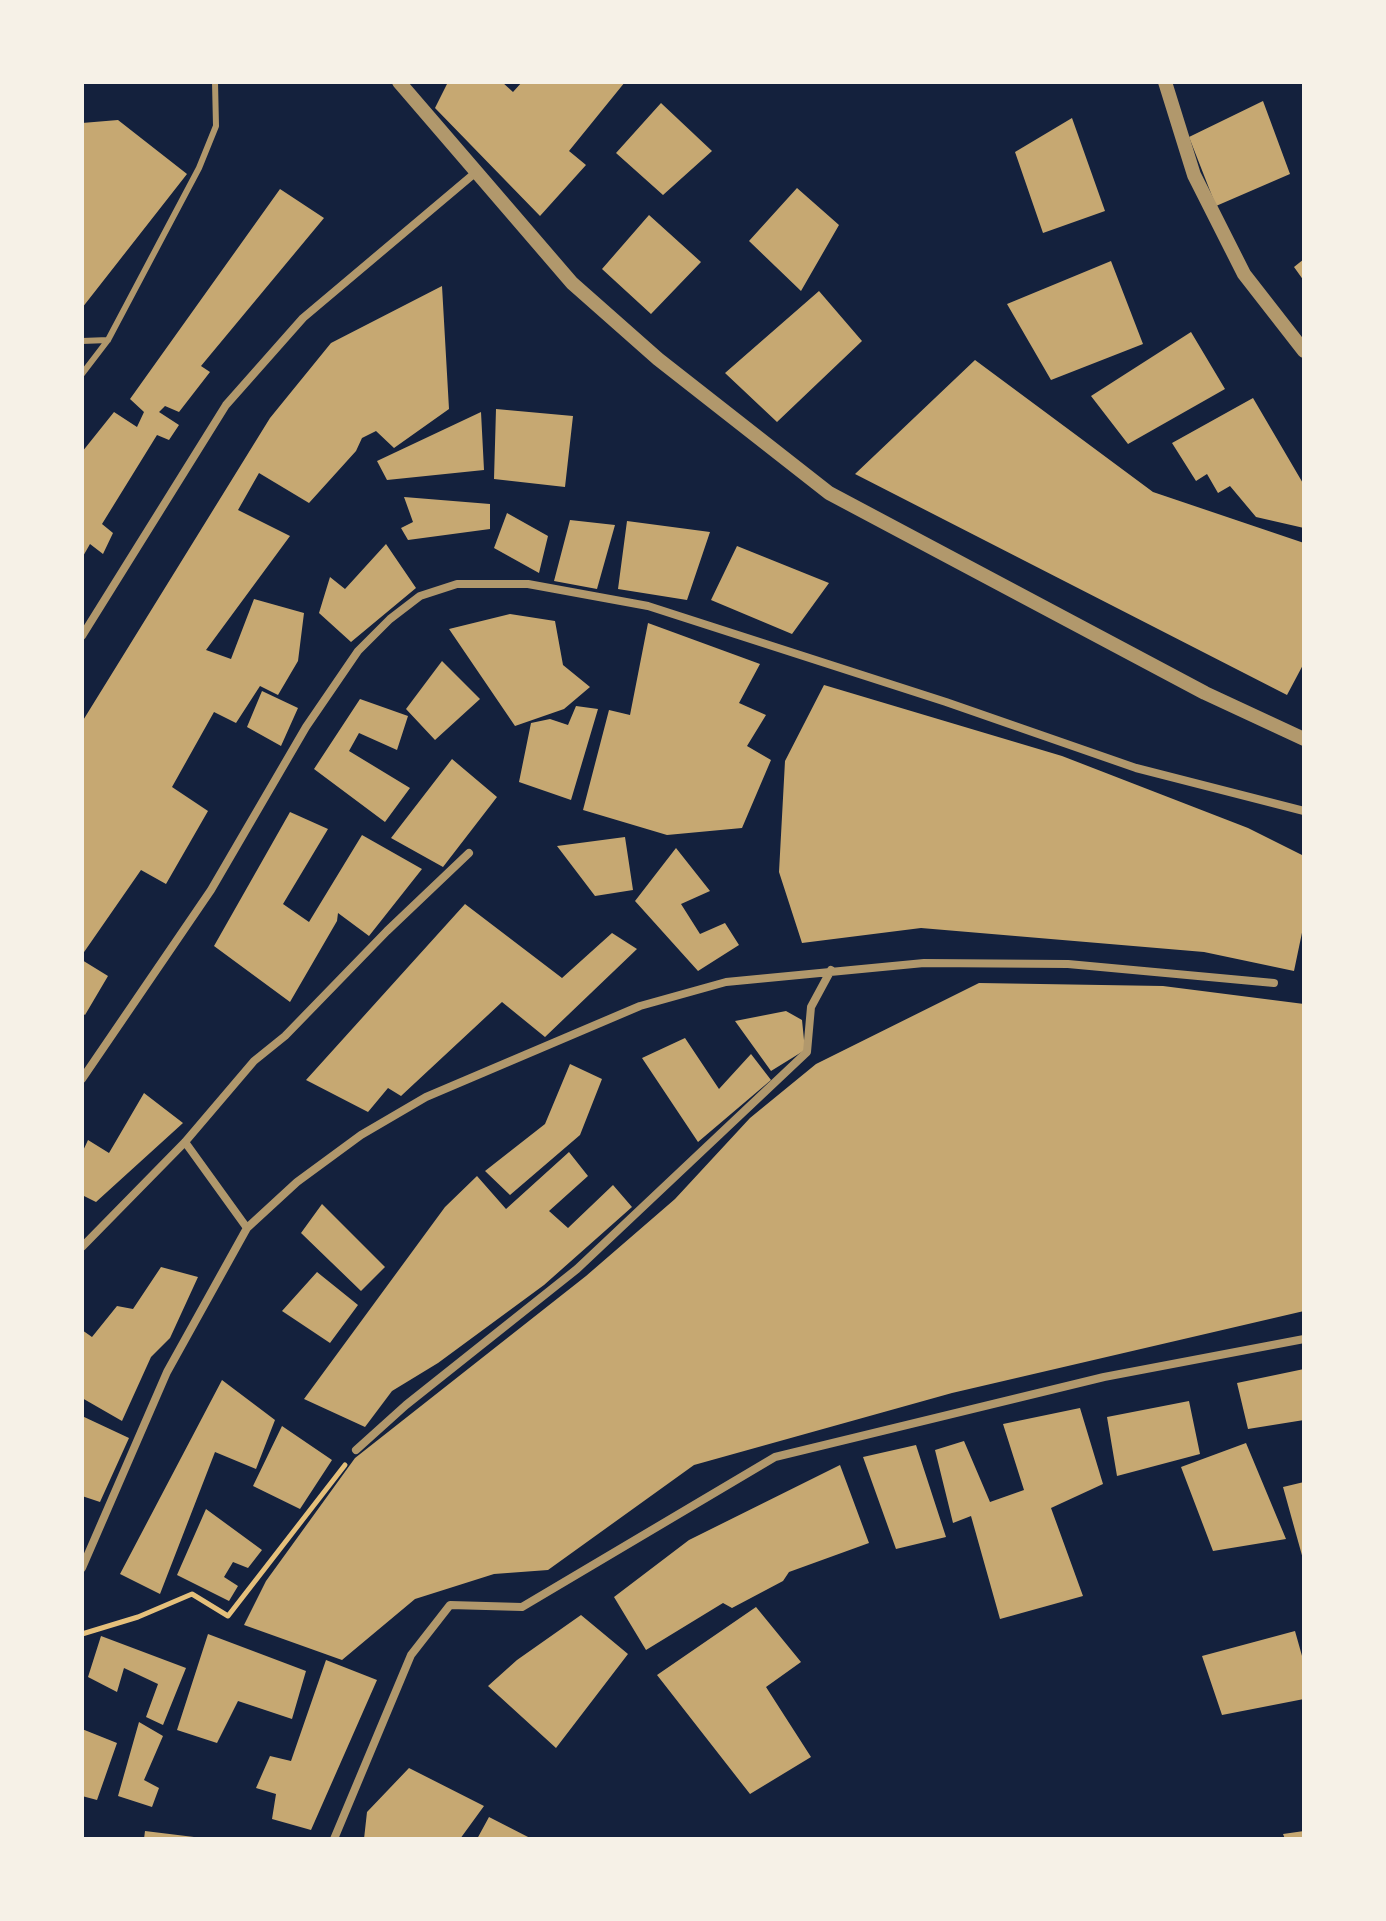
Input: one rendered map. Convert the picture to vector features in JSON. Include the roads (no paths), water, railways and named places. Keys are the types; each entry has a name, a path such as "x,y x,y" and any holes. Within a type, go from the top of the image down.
{"street":[{"path":"399,82 475,173 583,292 658,359 829,493 1205,693 1302,738"},
{"path":"1165,82 1194,175 1244,274 1304,351"},
{"path":"82,636 226,405 303,318 475,173"},
{"path":"82,1079 211,890 306,727 358,651 390,619 420,596 457,584 528,584 648,606 946,702 1136,768 1304,811"},
{"path":"82,1247 185,1142 254,1061 285,1036 387,931 469,853"},
{"path":"82,1568 167,1372 247,1228 297,1182 361,1135 426,1097 640,1006 726,982 924,963 1068,964 1274,983"},
{"path":"356,1450 406,1405 577,1269 807,1052 811,1007 831,970"},
{"path":"185,1142 247,1228"},
{"path":"334,1839 411,1655 450,1605 522,1607 775,1457 1104,1377 1304,1339"}],"lane":[{"path":"82,374 108,340 199,168 216,126 215,82"},
{"path":"82,341 108,340"}]}
